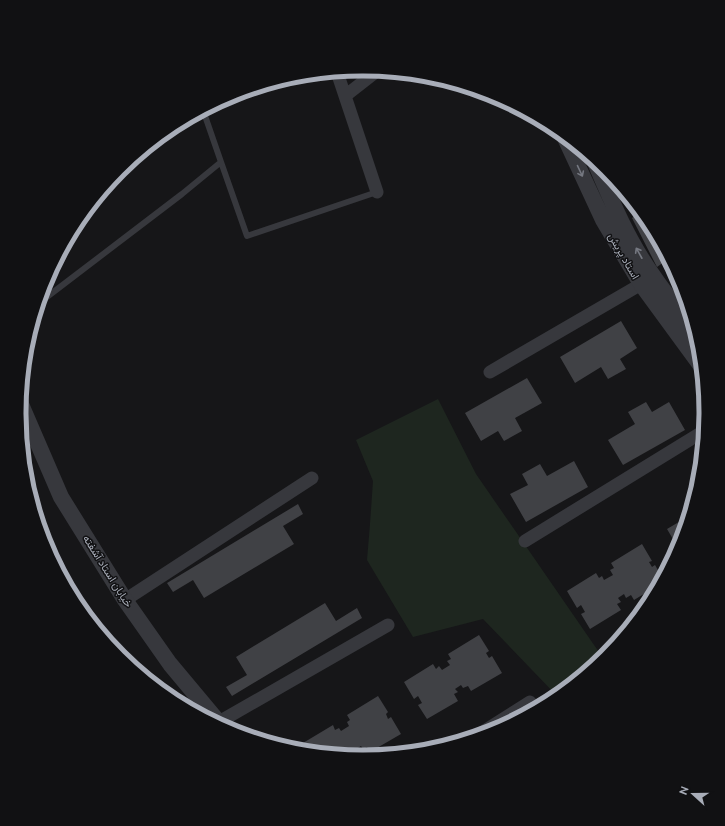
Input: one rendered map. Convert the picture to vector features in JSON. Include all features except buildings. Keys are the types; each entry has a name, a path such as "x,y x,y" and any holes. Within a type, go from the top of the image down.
{"street":[{"path":"345,96 370,76"},
{"path":"339,77 377,192"},
{"name":"استاد پریش","path":"570,148 603,220 647,281 682,309"},
{"name":"استاد پریش","path":"601,176 647,281 668,322 694,357"},
{"path":"490,372 647,281"},
{"path":"668,322 683,311"},
{"name":"خیابان استاد آشفته","path":"26,416 61,497 125,600 170,664 195,705"},
{"path":"525,541 698,435"},
{"path":"125,600 312,478"},
{"path":"226,720 388,625"},
{"path":"506,717 530,702"}],"lane":[{"path":"205,116 247,236 377,192"},
{"path":"47,297 182,194 221,162"}],"shaded area":[{"path":"438,399 476,474 599,652 584,666 552,691 483,619 413,637 367,560 373,481 356,440"}]}
